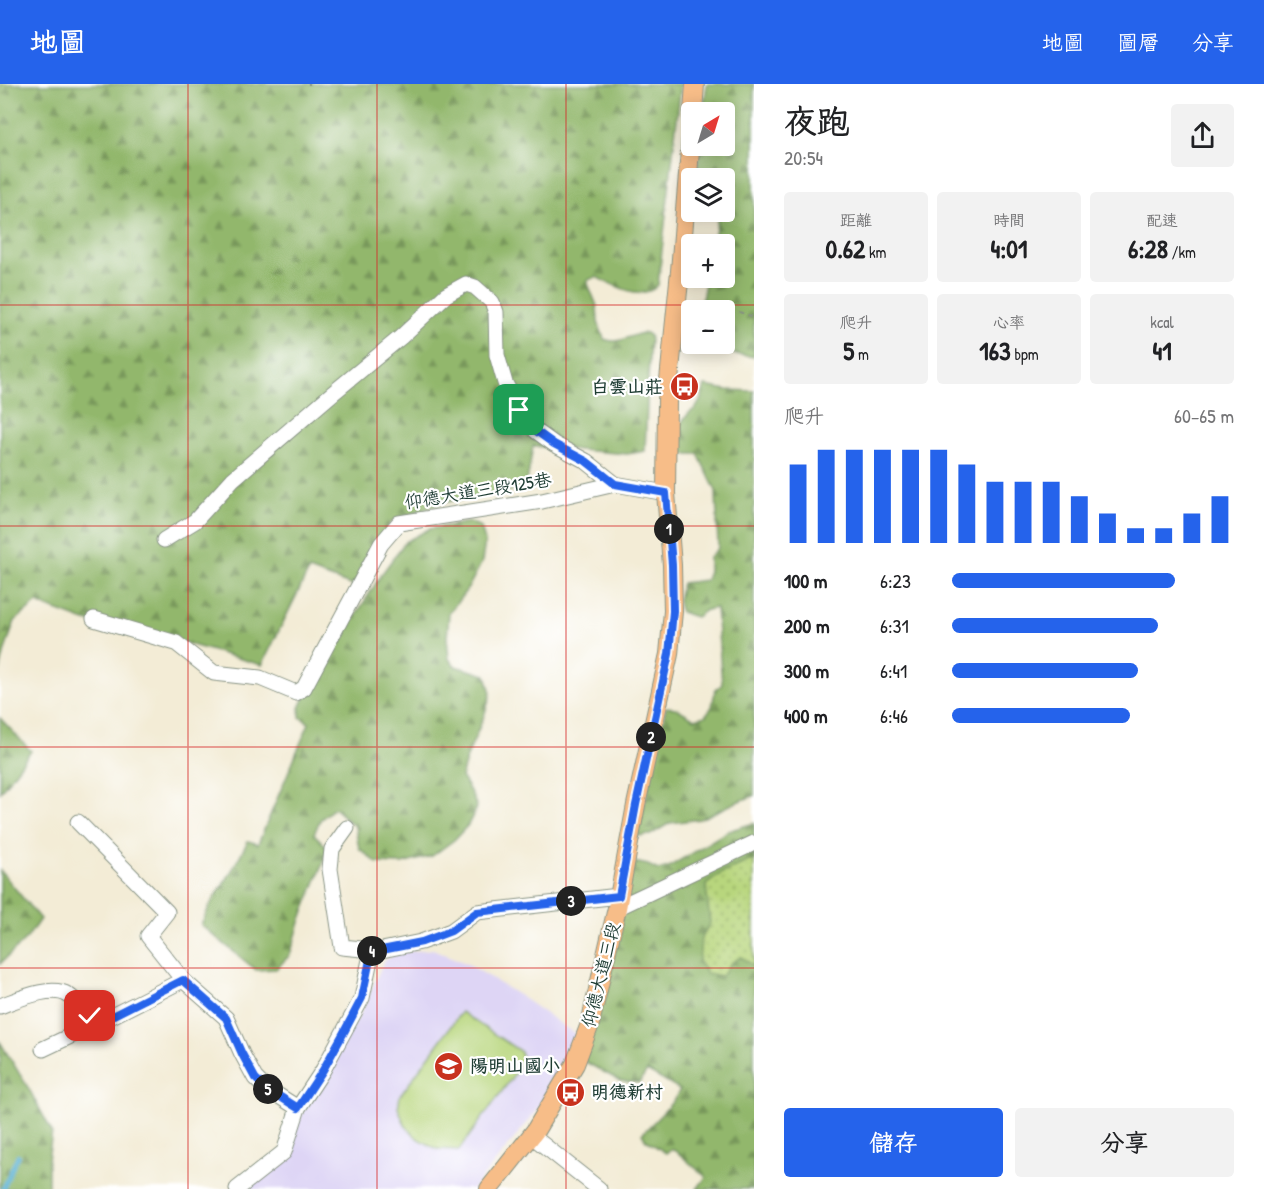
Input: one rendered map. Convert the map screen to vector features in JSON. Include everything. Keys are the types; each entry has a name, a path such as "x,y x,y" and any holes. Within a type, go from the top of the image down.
{"main road":[{"path":"694,102 695,84"},
{"name":"仰德大道三段","path":"489,1189 532,1136 575,1064 590,1024 618,902 636,805 669,654 673,600 666,493 667,400 690,156"}],"lane":[{"path":"164,540 195,520 234,479 333,393 401,338 446,295 466,284 475,287 492,302 496,312 497,355 505,383 519,410 536,431 554,444 586,461 615,484"},
{"name":"仰德大道三段125巷","path":"94,619 176,643 214,673 260,678 296,693 304,688 381,544 399,524 542,501 615,484 666,493"},
{"path":"78,822 167,912 148,936 183,980 226,1018 255,1078 263,1086 298,1108"},
{"path":"347,828 332,849 330,869 342,947 372,950 422,942 451,931 477,912 618,902 754,843"},
{"path":"237,1189 284,1152 298,1108 323,1070 362,998 372,950"},
{"path":"43,1049 183,980"},
{"path":"0,1006 44,991 66,994 100,1022"},
{"path":"532,1136 599,1189"}],"path":[{"path":"735,309 754,317"},
{"path":"672,351 681,352"}],"shaded area":[{"name":"陽明山國小","path":"433,949 470,965 578,1036 572,1055 537,1111 473,1189 242,1189 285,1155 302,1112 360,1015 384,961 397,953"}],"green space":[{"path":"0,84 681,84 658,285 651,290 636,292 596,277 588,280 597,306 598,322 604,339 615,341 646,333 650,336 645,451 627,454 533,446 526,488 442,503 392,521 353,586 309,570 262,665 178,641 85,621 37,603 15,621 0,671"},
{"path":"707,84 754,84 754,357 734,354 735,300 702,300 704,288 735,288 735,234 715,234 717,222 735,222 735,168 698,168 698,156 735,156 735,102 704,102"},
{"path":"705,386 754,391 754,796 700,819 670,823 650,835 637,836 666,707 676,708 695,719 705,716 712,707 715,691 722,684 716,608 706,610 696,617 680,612 678,600 682,583 706,580 709,571 709,557 718,548 716,491 698,454 681,454 675,443 680,424 696,408"},
{"path":"470,522 481,527 485,541 482,562 468,588 449,613 447,638 449,659 455,666 486,675 491,693 461,777 477,807 468,825 454,840 432,856 402,864 377,863 359,848 355,827 334,808 320,820 314,834 327,847 290,955 276,969 256,970 201,925 210,905 248,841 258,844 309,723 300,717 300,708 306,695 381,575 405,542 429,529"},
{"path":"0,718 31,751 0,792"},
{"path":"754,823 754,859 722,873 706,885 710,923 701,938 731,963 741,957 754,966 754,1189 697,1189 706,1177 677,1152 671,1149 666,1153 646,1140 642,1134 668,1107 680,1090 647,1071 639,1083 620,1081 584,1061 634,862 658,870 669,867 728,831"},
{"path":"754,859 754,966 741,957 731,963 722,976 706,973 699,962 701,938 710,923 706,885 722,873"},
{"path":"0,870 40,919 27,938 0,964"},
{"path":"461,1012 521,1052 522,1064 459,1150 437,1149 417,1138 405,1125 398,1108 400,1096"},
{"path":"0,1042 52,1132 48,1160 48,1189 0,1189"}],"waterway":[{"path":"3,1189 18,1155"}],"place":[{"name":"白雲山莊","path":"684,387"},
{"name":"陽明山國小","path":"449,1066"},
{"name":"明德新村","path":"570,1092"}],"route":[{"path":"90,1016 100,1022 183,980 226,1018 255,1078 263,1086 298,1108 323,1070 362,998 372,950 422,942 451,931 477,912 619,896 669,654 673,611 666,493 615,484 586,461 554,444 536,431 519,410"}]}
